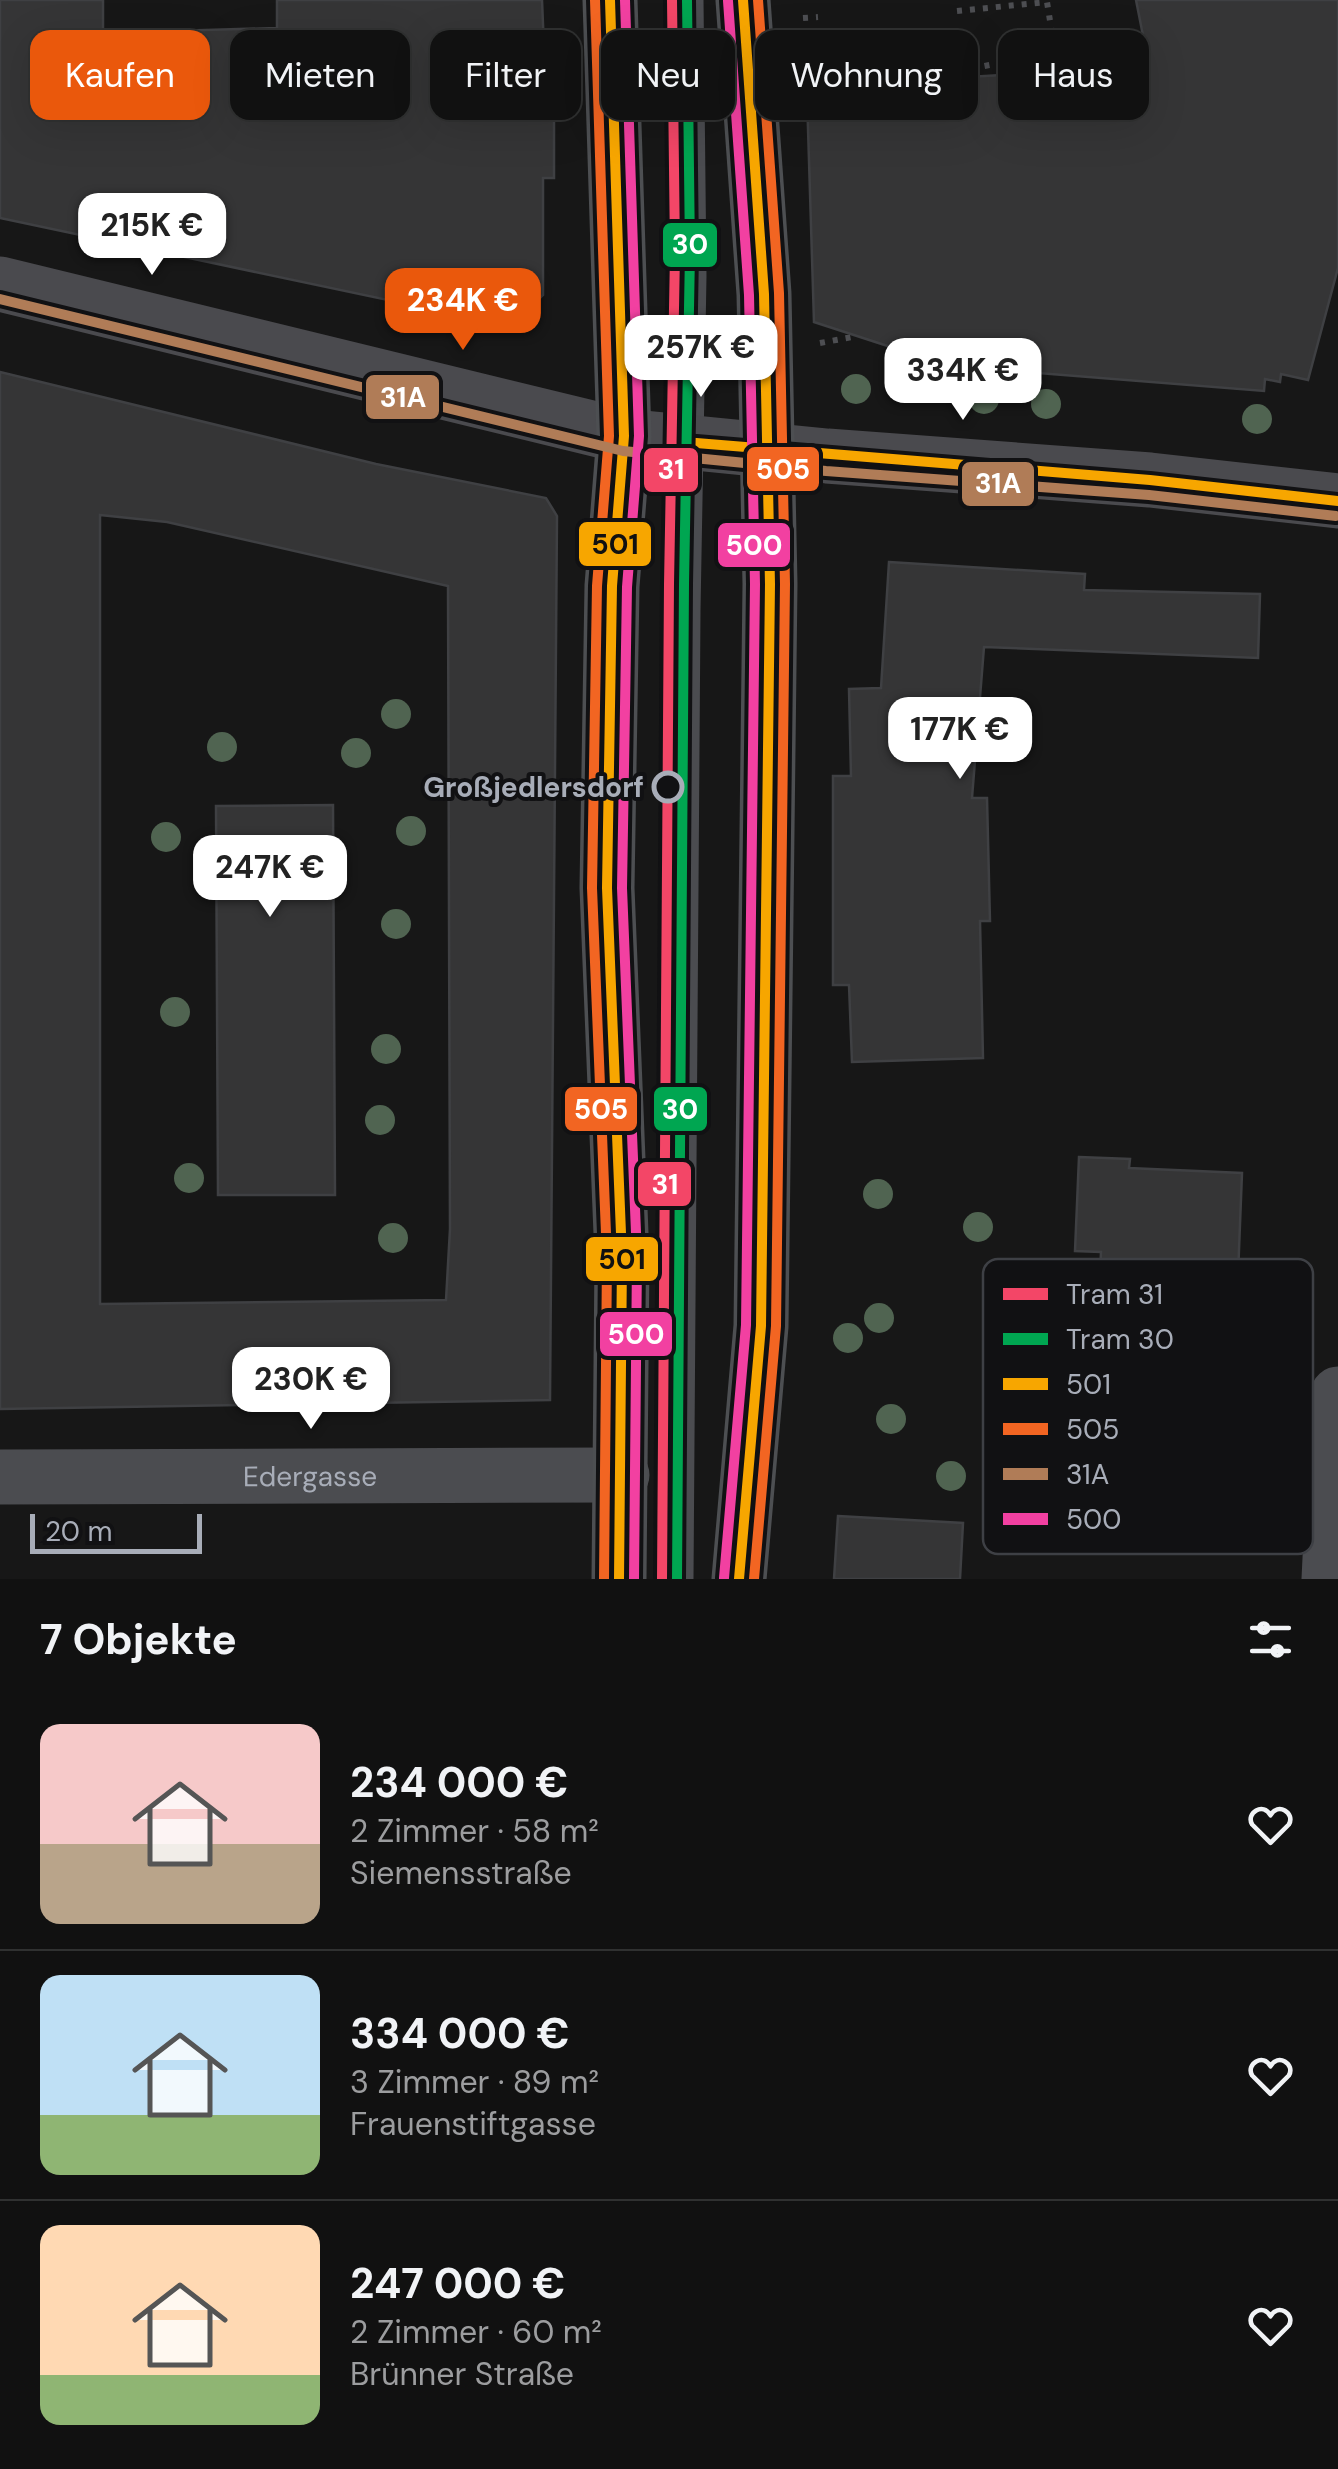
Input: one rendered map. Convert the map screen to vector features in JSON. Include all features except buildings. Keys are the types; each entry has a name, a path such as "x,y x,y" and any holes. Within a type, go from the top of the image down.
{"main road":[{"path":"610,0 624,436 612,586 607,888 622,1258 619,1579"},
{"path":"739,1579 761,1326 770,584 764,294 743,0"},
{"path":"0,284 624,436 1150,480 1338,501"}],"street":[{"path":"1329,1579 1338,1394"},
{"name":"Edergasse","path":"0,1477 622,1475"}],"lane":[{"path":"676,1579 689,276 686,0"}],"path":[{"path":"957,12 1047,2 1051,30"},
{"path":"803,18 818,17"},
{"path":"811,344 858,336"}],"tram line":[{"name":"31","path":"662,1579 675,253 672,0"},
{"name":"30","path":"677,1579 690,253 687,0"}],"transit line":[{"name":"505","path":"595,0 609,436 597,586 592,888 607,1258 604,1579"},
{"name":"501","path":"610,0 624,436 612,586 607,888 622,1258 619,1579"},
{"name":"500","path":"625,0 639,436 627,587 622,888 637,1257 634,1579"},
{"name":"501","path":"739,1579 761,1326 770,584 764,294 743,0"},
{"name":"505","path":"754,1579 776,1326 785,584 779,293 758,0"},
{"name":"500","path":"724,1578 746,1325 755,584 749,295 728,1"},
{"name":"31A","path":"0,299 623,451 826,471 1149,495 1336,516"},
{"name":"501","path":"684,442 1150,480 1338,501"}],"place":[{"name":"Großjedlersdorf","path":"668,787"}]}
